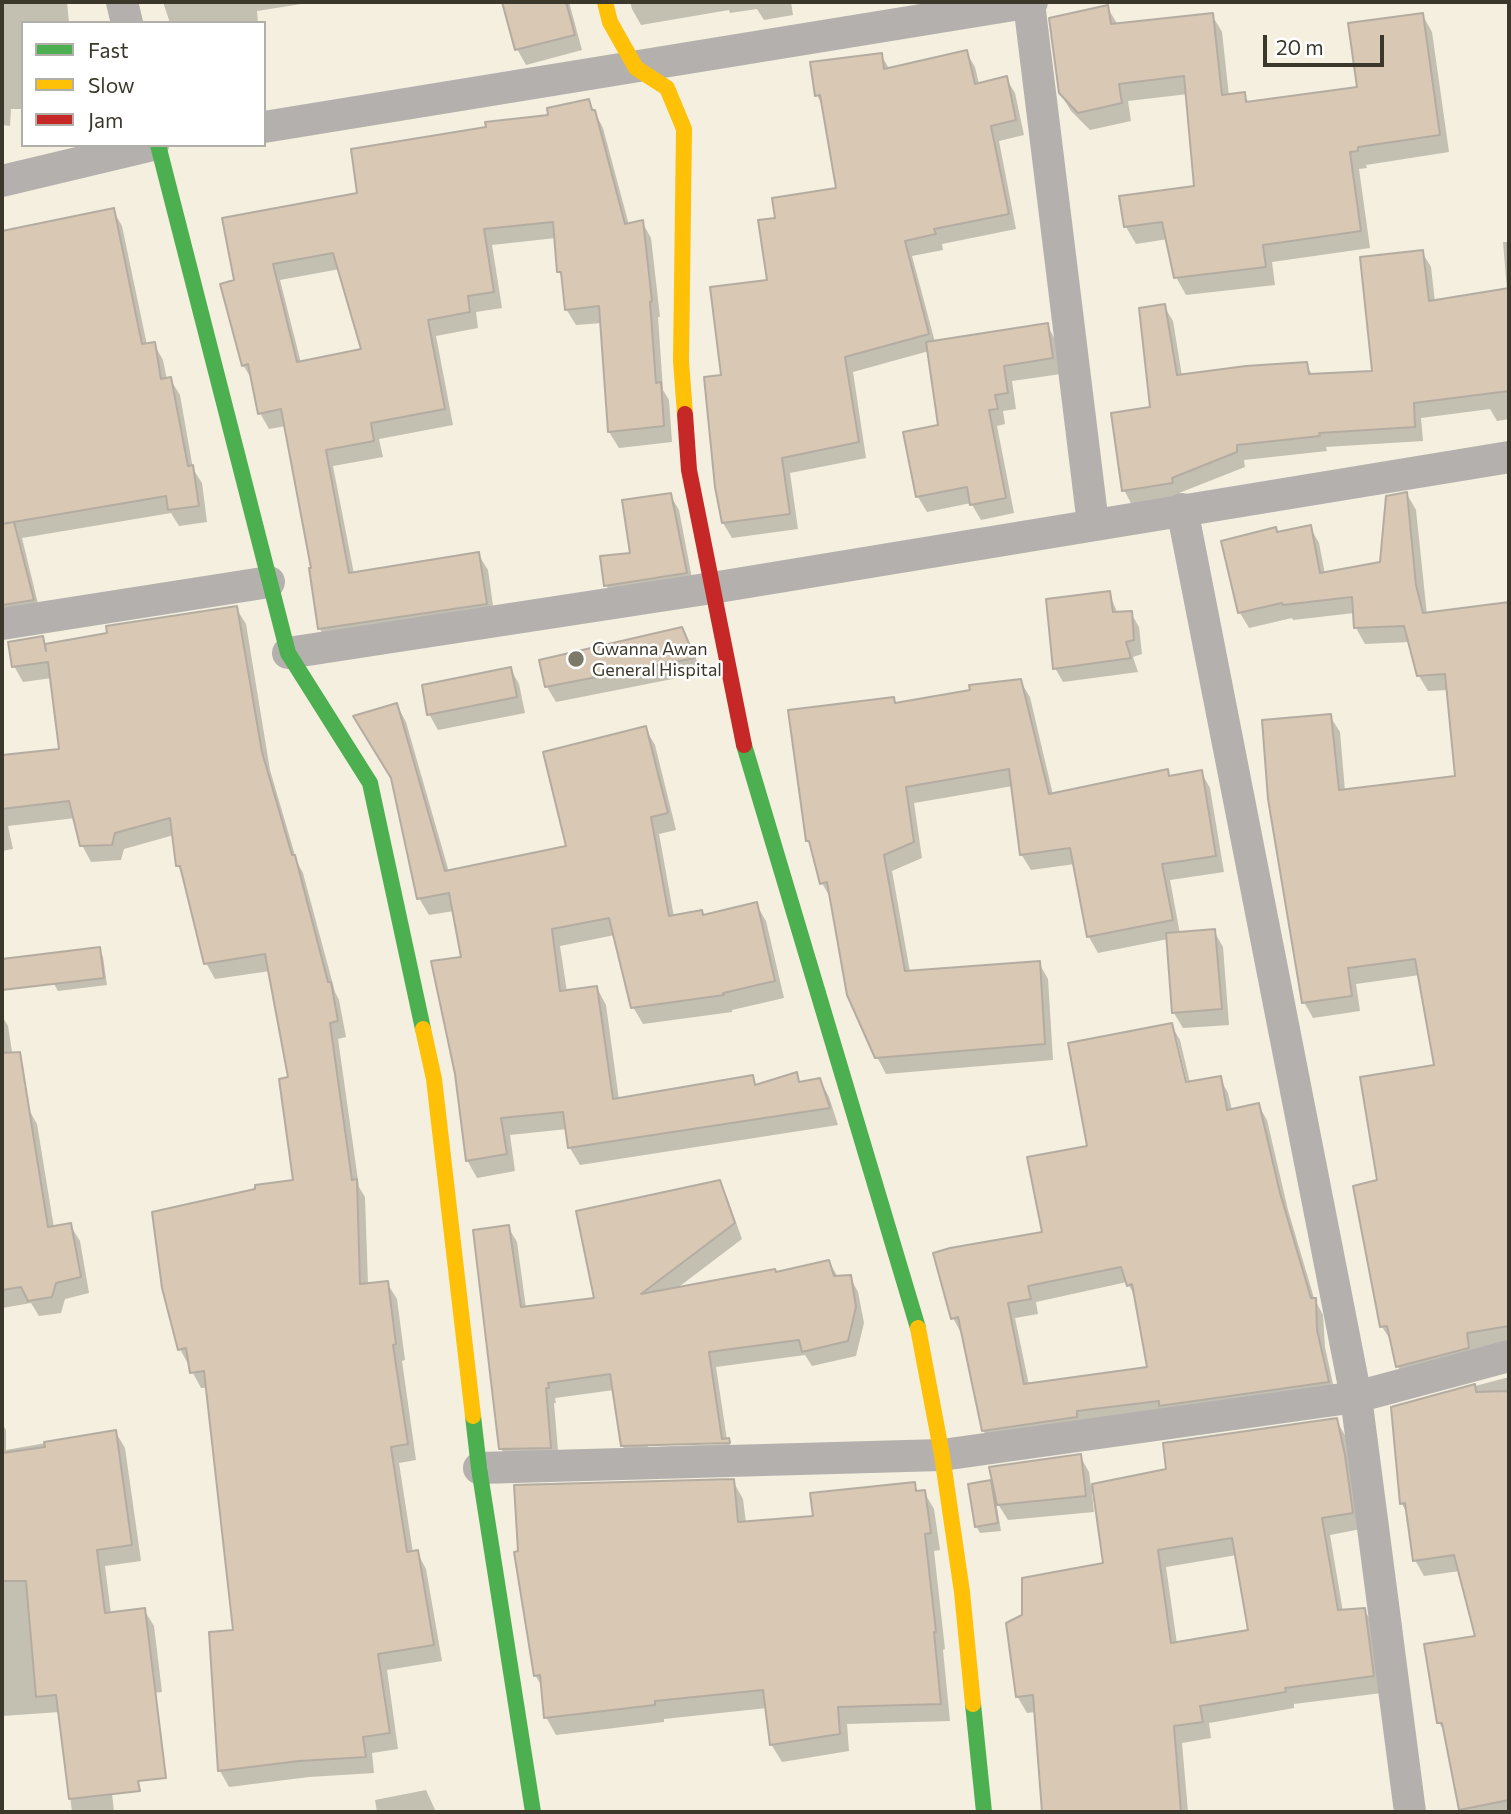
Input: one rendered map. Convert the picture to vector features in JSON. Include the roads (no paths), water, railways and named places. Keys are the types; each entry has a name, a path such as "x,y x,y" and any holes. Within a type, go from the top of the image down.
{"street":[{"path":"122,2 127,21"},
{"path":"605,2 610,22 636,68 667,88 684,129 681,361 689,470 740,733 919,1331 942,1455 962,1592 984,1812"},
{"path":"266,127 1030,2 1093,524"},
{"path":"2,181 146,147"},
{"path":"156,147 288,653 370,783 433,1079 479,1468 533,1812"},
{"path":"288,653 712,588 1509,457"},
{"path":"1182,509 1356,1397 1410,1812"},
{"path":"2,624 269,582"},
{"path":"479,1468 942,1455 1356,1397 1509,1356"}],"place":[{"name":"Gwanna Awan General Hispital","path":"576,659"}]}
